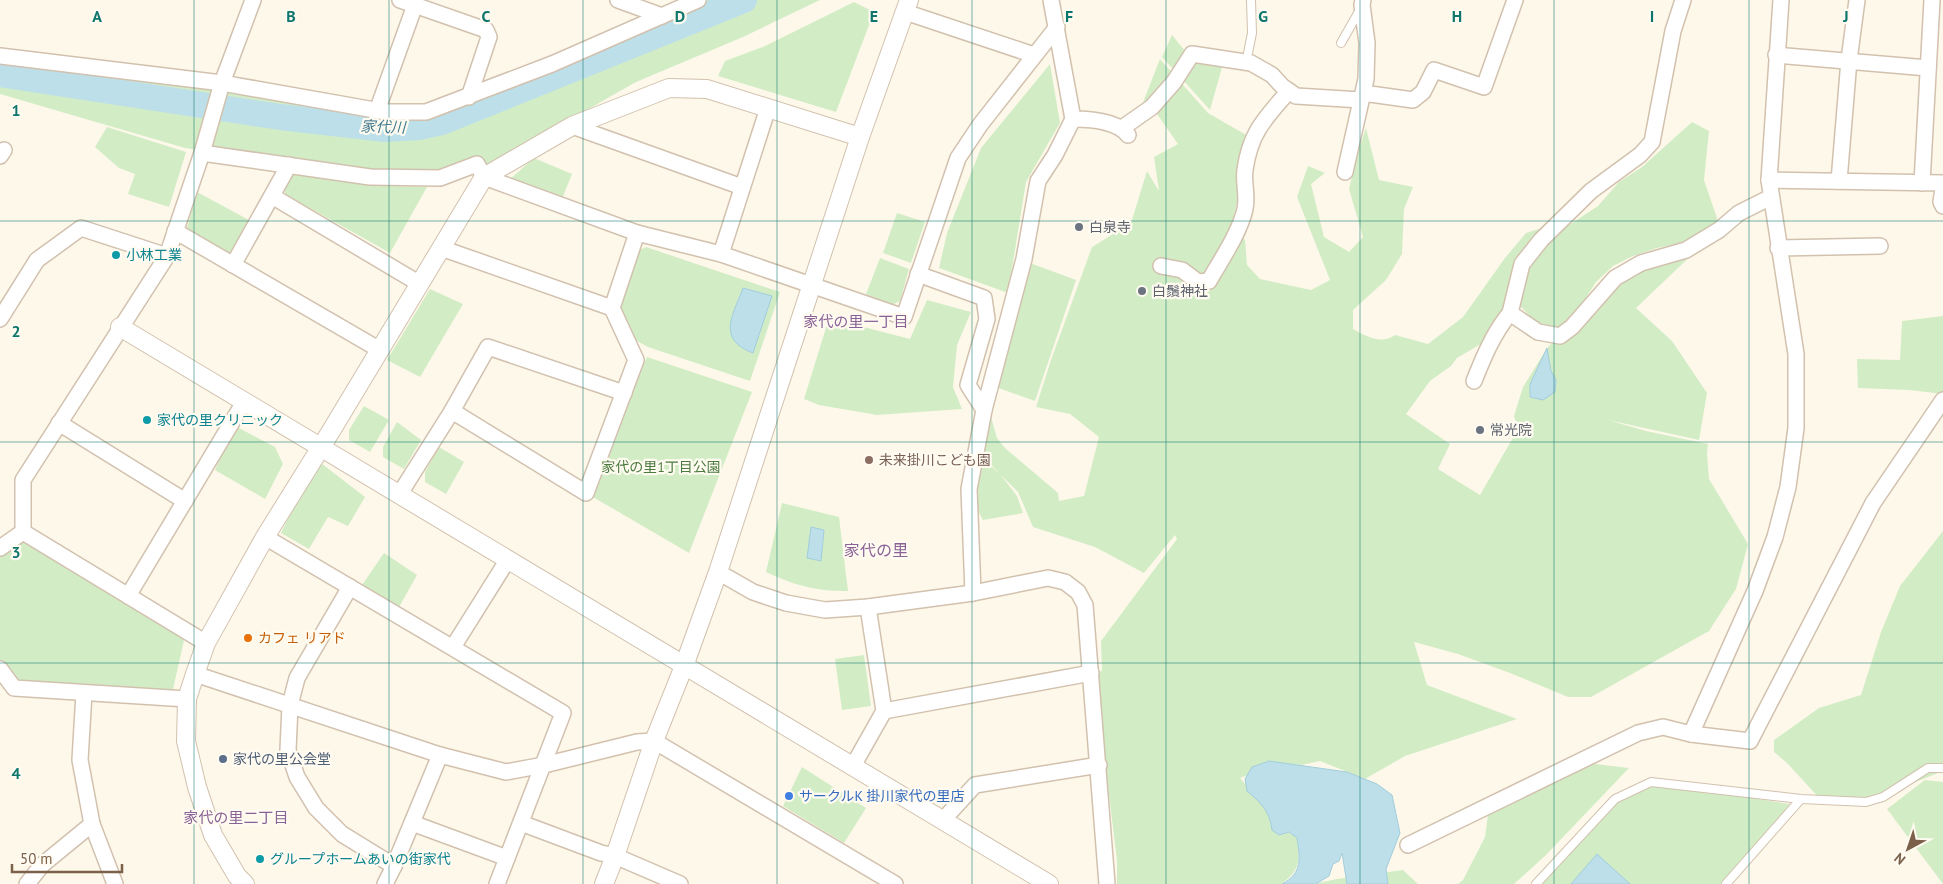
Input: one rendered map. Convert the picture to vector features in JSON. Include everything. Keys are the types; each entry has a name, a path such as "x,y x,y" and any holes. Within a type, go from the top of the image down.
{"street":[{"path":"23,532 23,480 167,256 202,153 222,83 253,0"},
{"path":"400,0 486,30 489,37 469,97"},
{"path":"618,0 662,16"},
{"path":"0,56 222,83 378,111 426,112 552,64 698,0"},
{"path":"974,593 969,489 984,410 1024,259 1038,181 1056,155 1073,119 1051,0"},
{"path":"1073,119 1089,119 1125,131 1152,107 1174,82 1192,54 1246,63 1272,75 1296,96 1413,100 1423,92 1434,70 1484,87 1515,0"},
{"path":"1474,381 1486,349 1498,328 1510,313 1522,264 1541,240 1591,191 1640,155 1652,142 1673,31 1683,0"},
{"path":"1691,734 1755,591 1775,537 1788,487 1796,428 1796,354 1778,248 1769,180 1781,0"},
{"path":"1839,181 1849,60 1857,0"},
{"path":"1922,183 1932,0"},
{"path":"1345,172 1366,79 1367,43 1362,3"},
{"path":"378,111 415,5"},
{"path":"604,884 654,741 718,572 860,137 907,6 1034,55"},
{"path":"202,153 370,177 440,178 477,164 484,176 636,233 721,254 904,318 958,158 980,125 1056,27"},
{"path":"1776,54 1928,68"},
{"path":"237,881 214,835 197,787 186,742 187,699 195,674 206,643 265,537 484,176 572,126 669,88 707,89 860,137"},
{"path":"1161,266 1182,270 1198,282 1209,280 1241,223 1247,195 1244,172 1251,141 1261,122 1289,91"},
{"path":"721,254 768,108"},
{"path":"572,126 742,187"},
{"path":"233,265 289,165"},
{"path":"1769,180 1943,183"},
{"path":"1943,189 1941,202 1943,206"},
{"path":"272,196 420,284"},
{"path":"1510,313 1538,332 1560,336 1572,327 1614,278 1641,263 1686,250 1719,230 1739,213 1771,196"},
{"path":"0,319 38,260 81,228 167,256"},
{"path":"175,231 380,350"},
{"path":"452,411 586,493 636,360 612,308 636,233"},
{"path":"1778,248 1880,246"},
{"path":"441,248 612,308"},
{"path":"918,274 984,298 987,319 968,385 984,410"},
{"path":"120,327 507,561 943,820 1030,879 1049,884"},
{"path":"400,495 452,411 488,347 624,393"},
{"path":"1408,844 1638,732 1662,727 1691,734 1750,741 1874,503 1943,400"},
{"path":"128,596 244,402"},
{"path":"59,423 185,501"},
{"path":"0,548 23,532"},
{"path":"23,532 206,643"},
{"path":"265,537 563,713 497,884"},
{"path":"453,647 507,561"},
{"path":"718,572 753,592 786,603 825,610 868,607 974,593 1048,578 1065,582 1078,592 1085,605 1107,884"},
{"path":"350,586 297,678 290,705 288,750 297,778 316,808 342,834 394,866"},
{"path":"853,766 884,711 868,607"},
{"path":"0,669 14,688 187,699"},
{"path":"884,711 1091,673"},
{"path":"195,674 440,756 506,772 544,765 637,742 654,741 895,884"},
{"path":"84,693 80,760 92,824 115,884"},
{"path":"385,884 440,756"},
{"path":"943,820 975,785 1099,765"},
{"path":"412,823 507,858"},
{"path":"521,823 601,853 615,856 680,884"},
{"path":"28,884 42,865 92,824"}],"lane":[{"path":"1246,63 1252,33 1251,0"},
{"path":"1341,43 1362,3"},
{"path":"1536,884 1615,799 1651,782 1802,799 1866,802 1883,797 1928,768 1943,768"},
{"path":"1726,884 1802,799"}],"green space":[{"path":"690,0 820,0 743,37 636,82 488,166 428,178 304,167 185,148 0,94 0,58 386,112 436,109"},
{"path":"854,2 874,12 836,112 718,76 725,61 765,46"},
{"path":"1172,35 1190,57 1223,64 1210,110 1162,57"},
{"path":"1160,59 1208,113 1248,136 1242,147 1248,157 1232,223 1245,240 1247,265 1260,279 1311,290 1330,280 1297,197 1308,166 1325,173 1311,184 1324,237 1349,252 1363,237 1349,189 1366,128 1379,180 1413,187 1404,209 1402,254 1386,280 1353,310 1353,329 1363,334 1379,339 1390,338 1395,335 1428,344 1463,317 1505,258 1526,233 1542,228 1522,256 1512,305 1486,341 1457,358 1451,366 1430,381 1406,414 1450,444 1438,469 1480,495 1518,429 1514,416 1523,387 1547,348 1623,275 1697,250 1636,308 1672,341 1707,393 1699,440 1608,420 1646,431 1708,444 1709,479 1748,544 1736,589 1709,631 1591,697 1568,697 1458,654 1414,642 1427,685 1517,719 1405,756 1365,779 1320,761 1301,765 1283,763 1240,778 1264,806 1272,825 1279,835 1288,832 1297,838 1298,864 1288,879 1281,884 1117,884 1117,861 1105,761 1091,673 1102,671 1101,641 1177,539 1175,535 1144,573 1095,547 1033,527 1018,492 1001,475 1017,496 1023,513 983,520 977,506 977,483 984,460 999,473 982,455 989,410 997,438 1005,448 1058,493 1059,501 1084,496 1099,437 1070,414 1036,407 1092,247 1131,223 1147,171 1159,191 1154,157 1178,144 1152,107 1140,110"},
{"path":"1050,64 1060,123 1026,182 1008,293 939,268 947,233 981,148"},
{"path":"1692,122 1709,131 1704,180 1718,221 1686,242 1657,248 1633,256 1613,266 1596,282 1573,318 1562,326 1555,328 1535,321 1520,306 1527,271 1539,252 1566,227 1598,206 1619,182 1642,167"},
{"path":"107,127 186,152 169,207 128,194 135,174 119,168 95,147"},
{"path":"534,158 572,174 562,199 509,180"},
{"path":"295,172 387,186 427,187 390,253 285,194 284,188 289,174"},
{"path":"197,192 249,220 231,251 226,254 187,228"},
{"path":"897,213 925,222 911,263 883,253"},
{"path":"646,247 780,292 750,381 648,347 635,340 619,305 638,251"},
{"path":"880,258 909,269 900,301 892,305 866,294"},
{"path":"1030,263 1076,280 1035,401 996,387"},
{"path":"430,289 463,304 420,377 387,360"},
{"path":"927,300 971,312 957,345 953,387 962,409 877,415 819,405 804,399 829,318 910,339"},
{"path":"1943,316 1943,394 1909,390 1858,388 1857,359 1900,360 1902,321"},
{"name":"家代の里1丁目公園","path":"647,357 752,392 689,553 586,493"},
{"path":"364,406 389,420 370,452 349,440 349,430"},
{"path":"397,422 421,440 404,469 383,457 383,447"},
{"path":"235,426 275,447 283,464 265,499 215,470"},
{"path":"439,447 464,462 446,494 425,482 425,472"},
{"path":"317,460 365,497 348,526 328,517 309,549 281,533"},
{"path":"782,503 839,517 848,591 806,587 766,572"},
{"path":"1943,531 1943,771 1866,802 1821,800 1787,763 1774,752 1774,740 1819,708 1861,695 1881,632 1900,586"},
{"path":"20,535 185,636 171,698 14,688 0,669 0,548"},
{"path":"384,553 417,575 399,607 362,585"},
{"path":"864,655 871,706 842,710 835,659"},
{"path":"1578,762 1629,768 1546,855 1514,884 1458,884 1463,880 1485,837 1488,815 1507,796"},
{"path":"802,767 866,808 844,843 783,806"},
{"path":"1925,780 1943,782 1943,884 1887,809"},
{"path":"1651,782 1796,805 1725,884 1536,884 1615,799"},
{"path":"1403,870 1418,884 1313,884 1337,879"}],"water":[{"path":"743,288 772,296 753,353 734,341 731,333 732,317"},
{"path":"1547,348 1551,371 1556,380 1555,392 1543,400 1530,397 1530,384"},
{"path":"811,527 824,530 821,561 807,558"},
{"path":"1269,761 1347,772 1377,784 1392,795 1400,833 1386,869 1388,884 1347,884 1342,853 1339,861 1333,864 1329,876 1316,884 1282,884 1289,880 1297,870 1299,852 1297,838 1289,832 1279,835 1272,830 1267,812 1247,791 1245,779 1252,767"},
{"path":"1597,854 1630,884 1571,884"}],"waterway":[{"name":"家代川","path":"0,74 280,117 385,129 419,127 442,122 744,0"}],"place":[{"name":"白泉寺","path":"1079,227"},
{"name":"小林工業","path":"116,255"},
{"name":"白鬚神社","path":"1142,291"},
{"name":"家代の里クリニック","path":"147,420"},
{"name":"常光院","path":"1480,430"},
{"name":"未来掛川こども園","path":"869,460"},
{"name":"カフェ リアド","path":"248,638"},
{"name":"家代の里公会堂","path":"223,759"},
{"name":"サークルK 掛川家代の里店","path":"789,796"},
{"name":"グループホームあいの街家代","path":"260,859"}],"district":[{"name":"家代の里一丁目","path":"856,322"},
{"name":"家代の里","path":"876,550"},
{"name":"家代の里二丁目","path":"236,818"}]}
